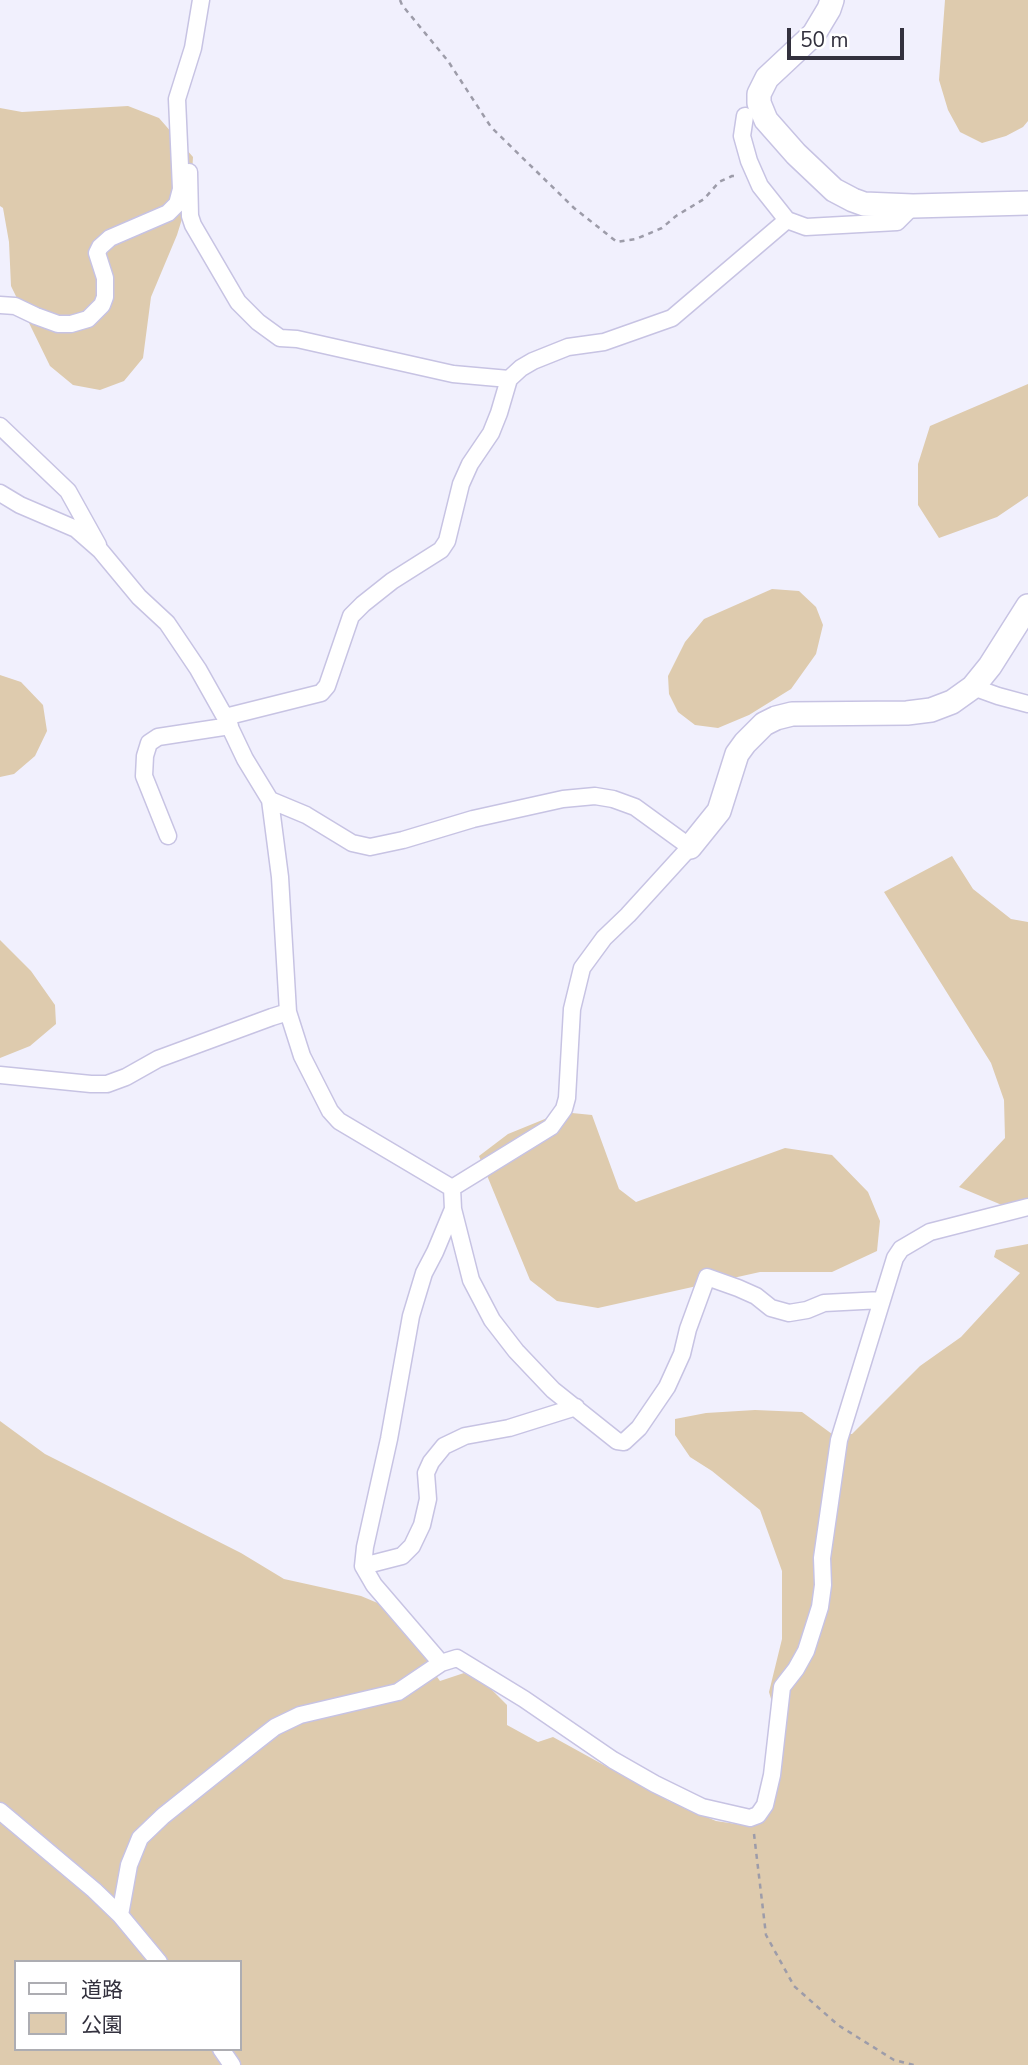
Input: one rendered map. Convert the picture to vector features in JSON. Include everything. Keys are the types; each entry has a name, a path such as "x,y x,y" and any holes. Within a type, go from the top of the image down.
{"street":[{"path":"0,305 15,306 58,324 88,320 102,305 106,289 97,253 100,247 110,238 168,213 177,204 181,189 177,99 193,48 201,0"},
{"path":"832,0 814,34 766,78 759,94 761,111 766,120 796,154 834,190 864,204 913,206 1028,203"},
{"path":"745,116 742,136 755,176 787,219 806,227 897,222 913,206"},
{"path":"178,145 186,146 191,185 190,216 193,225 238,302 258,322 280,338 297,339 453,374 509,379"},
{"path":"168,836 144,776 149,743 158,737 228,721 321,693 327,686 351,615 392,581 441,550 447,541 461,484 470,464 491,433 509,379 533,361 568,347 604,342 672,318 787,219"},
{"path":"0,426 68,491 100,550"},
{"path":"0,493 20,505 76,529 100,550 139,597 167,623 198,669 228,721 245,759 270,800 280,877 288,1013 302,1056 316,1085 330,1111 340,1121 452,1188"},
{"path":"452,1188 551,1128 564,1109 567,1098 572,1009 582,968 604,938 690,847 719,811 737,754 745,743 764,724 776,718 800,713 906,713 931,710 952,702 973,687 990,666 1028,606"},
{"path":"973,687 1028,704"},
{"path":"270,800 306,815 352,843 370,847 473,819 563,799 595,796 635,807 690,847"},
{"path":"0,1075 107,1084 158,1059 288,1013"},
{"path":"452,1188 453,1209 471,1280 492,1320 553,1390 617,1441 630,1439 675,1372 707,1277 738,1287 771,1308 789,1313 824,1303 881,1300"},
{"path":"120,1914 129,1865 140,1838 246,1749 288,1720 315,1710 398,1692 441,1663 457,1658 524,1699 613,1760 655,1784 702,1807 750,1818 758,1815 765,1805 772,1775 782,1687 806,1651 820,1607 822,1559 839,1440 895,1258 910,1242 938,1230 1028,1207"},
{"path":"441,1663 374,1585 363,1566 411,1316 424,1273 453,1209"},
{"path":"363,1566 408,1552 422,1525 428,1499 426,1473 430,1462 444,1446 465,1436 509,1428 576,1407"},
{"path":"0,1811 120,1914 157,1960"}],"path":[{"path":"400,0 448,61 491,127 574,208 617,242 636,239 662,228 704,199 719,182 732,176 755,176"},
{"path":"754,1834 766,1935 794,1986 838,2025 894,2060 914,2065"}],"green space":[{"path":"945,0 1028,0 1028,121 1023,127 1006,136 982,143 960,132 948,110 939,80"},
{"path":"128,106 159,118 193,157 191,190 177,235 151,297 143,358 124,381 100,390 73,385 50,366 11,286 9,242 3,208 0,206 0,108 22,112"},
{"path":"1028,384 1028,496 997,517 939,538 918,505 918,464 930,426"},
{"path":"772,589 799,591 816,607 823,625 816,654 791,689 749,715 718,728 695,725 678,712 669,694 668,676 685,642 704,619"},
{"path":"0,675 21,682 43,705 47,731 35,756 14,774 0,777"},
{"path":"952,856 973,889 1011,919 1028,922 1028,1216 959,1187 1005,1138 1004,1100 991,1063 884,892"},
{"path":"0,940 31,971 55,1005 56,1024 30,1046 0,1058"},
{"path":"562,1112 592,1115 619,1189 636,1202 785,1148 832,1155 868,1192 880,1221 877,1251 832,1272 760,1272 598,1308 557,1301 530,1280 479,1156 508,1134"},
{"path":"1028,1244 1028,2065 0,2065 0,1421 45,1454 241,1553 284,1579 361,1596 380,1604 431,1661 440,1681 464,1673 487,1685 507,1705 507,1725 538,1742 553,1737 669,1801 716,1821 743,1825 759,1818 779,1726 769,1692 782,1639 782,1571 760,1510 712,1471 690,1457 675,1435 675,1419 706,1413 755,1410 802,1412 832,1434 852,1434 920,1366 961,1337 1020,1273 994,1257 996,1250"}]}
